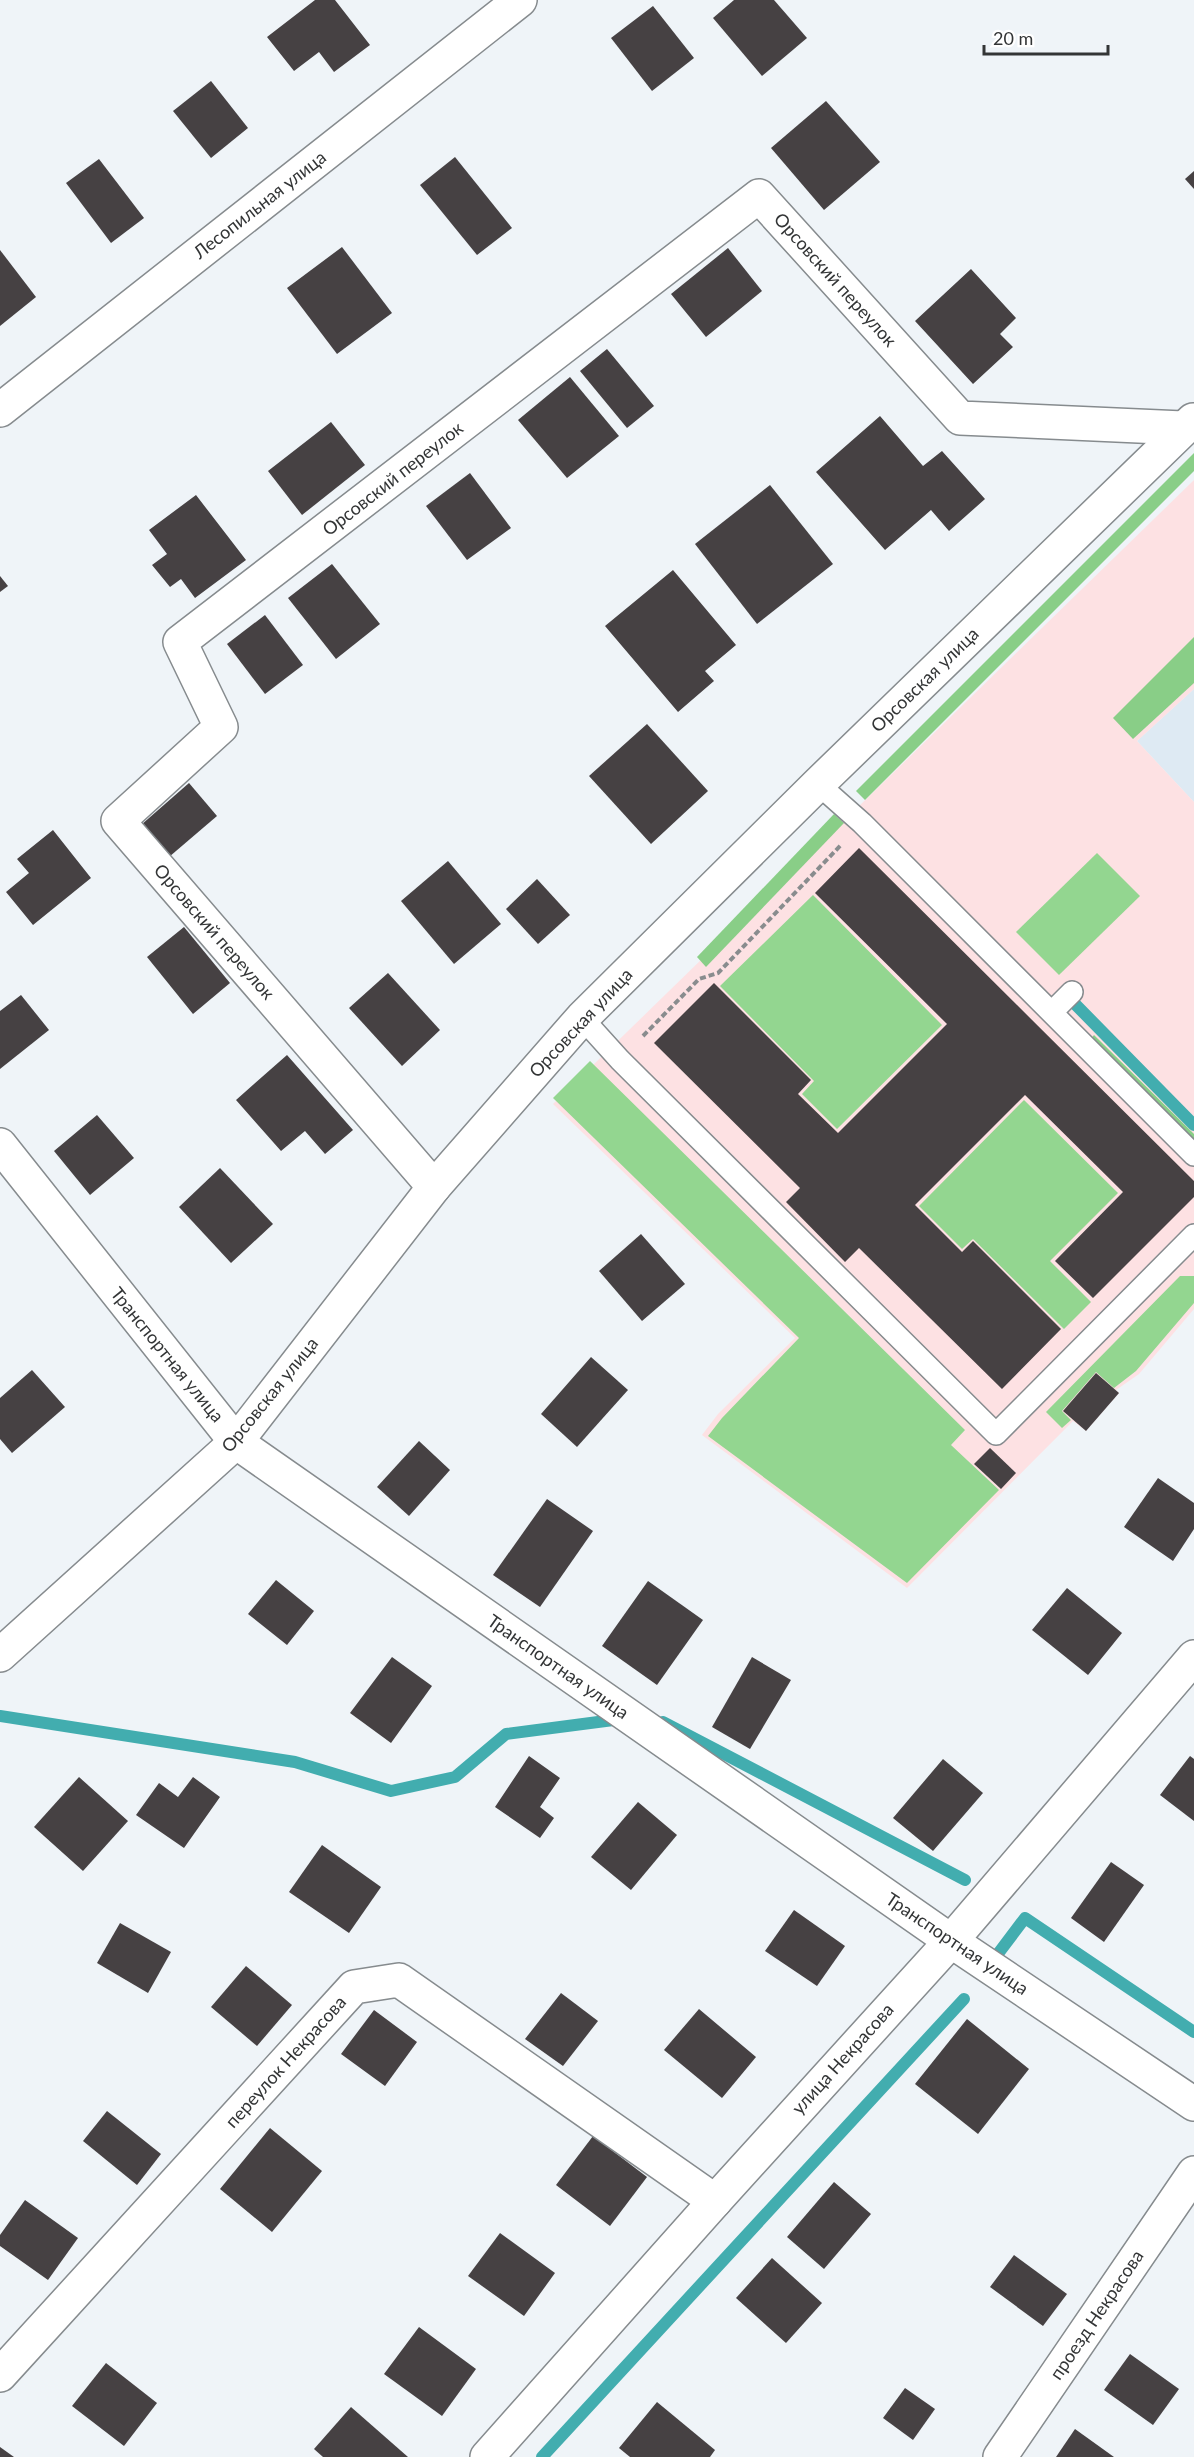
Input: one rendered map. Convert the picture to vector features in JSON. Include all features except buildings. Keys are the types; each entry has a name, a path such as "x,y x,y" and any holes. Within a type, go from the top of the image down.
{"street":[{"name":"Лесопильная улица","path":"0,410 520,0"},
{"name":"Орсовский переулок","path":"434,1187 118,821 221,727 180,642 759,196 960,418 1188,423"},
{"name":"Орсовская улица","path":"0,1655 236,1442 434,1187 582,1018 1188,423"},
{"name":"Транспортная улица","path":"0,1145 236,1442 951,1941 1194,2104"},
{"name":"улица Некрасова","path":"487,2457 714,2201 951,1941 1194,1657"},
{"name":"переулок Некрасова","path":"0,2375 354,1987 399,1980 714,2201"},
{"name":"проезд Некрасова","path":"1000,2457 1194,2173"}],"lane":[{"path":"818,784 862,823 1194,1155"},
{"path":"1052,1012 1072,992"},
{"path":"582,1018 620,1059 996,1434 1194,1235"}],"path":[{"path":"620,1059 699,979 718,973 862,823"}],"shaded area":[{"path":"1194,480 1194,689 1137,741 1194,802 1194,1309 1139,1374 1116,1390 1119,1393 1086,1431 1073,1421 907,1588 702,1435 718,1414 795,1338 553,1104"},
{"path":"1194,689 1194,802 1137,741"}],"green space":[{"path":"1194,453 1194,471 865,800 856,791"},
{"path":"1194,637 1194,683 1133,739 1113,718"},
{"path":"834,814 844,823 706,967 697,957"},
{"path":"1097,853 1140,896 1059,975 1016,932"},
{"path":"813,895 942,1025 837,1129 802,1094 814,1081 720,986"},
{"path":"1094,1035 1194,1134 1194,1143 1090,1040"},
{"path":"590,1061 965,1430 951,1445 999,1490 907,1583 708,1436 722,1418 799,1338 553,1098"},
{"path":"1024,1100 1118,1193 1050,1261 1091,1302 1064,1329 973,1239 962,1249 919,1206"},
{"path":"1180,1276 1194,1276 1194,1303 1136,1371 1114,1388 1096,1372 1062,1411 1071,1420 1062,1428 1046,1412"}],"waterway":[{"path":"1075,1004 1194,1125"},
{"path":"0,1716 295,1762 391,1791 455,1777 506,1734 621,1719"},
{"path":"663,1722 965,1880"},
{"path":"994,1959 1025,1918 1194,2032"},
{"path":"542,2457 964,1999"}]}
